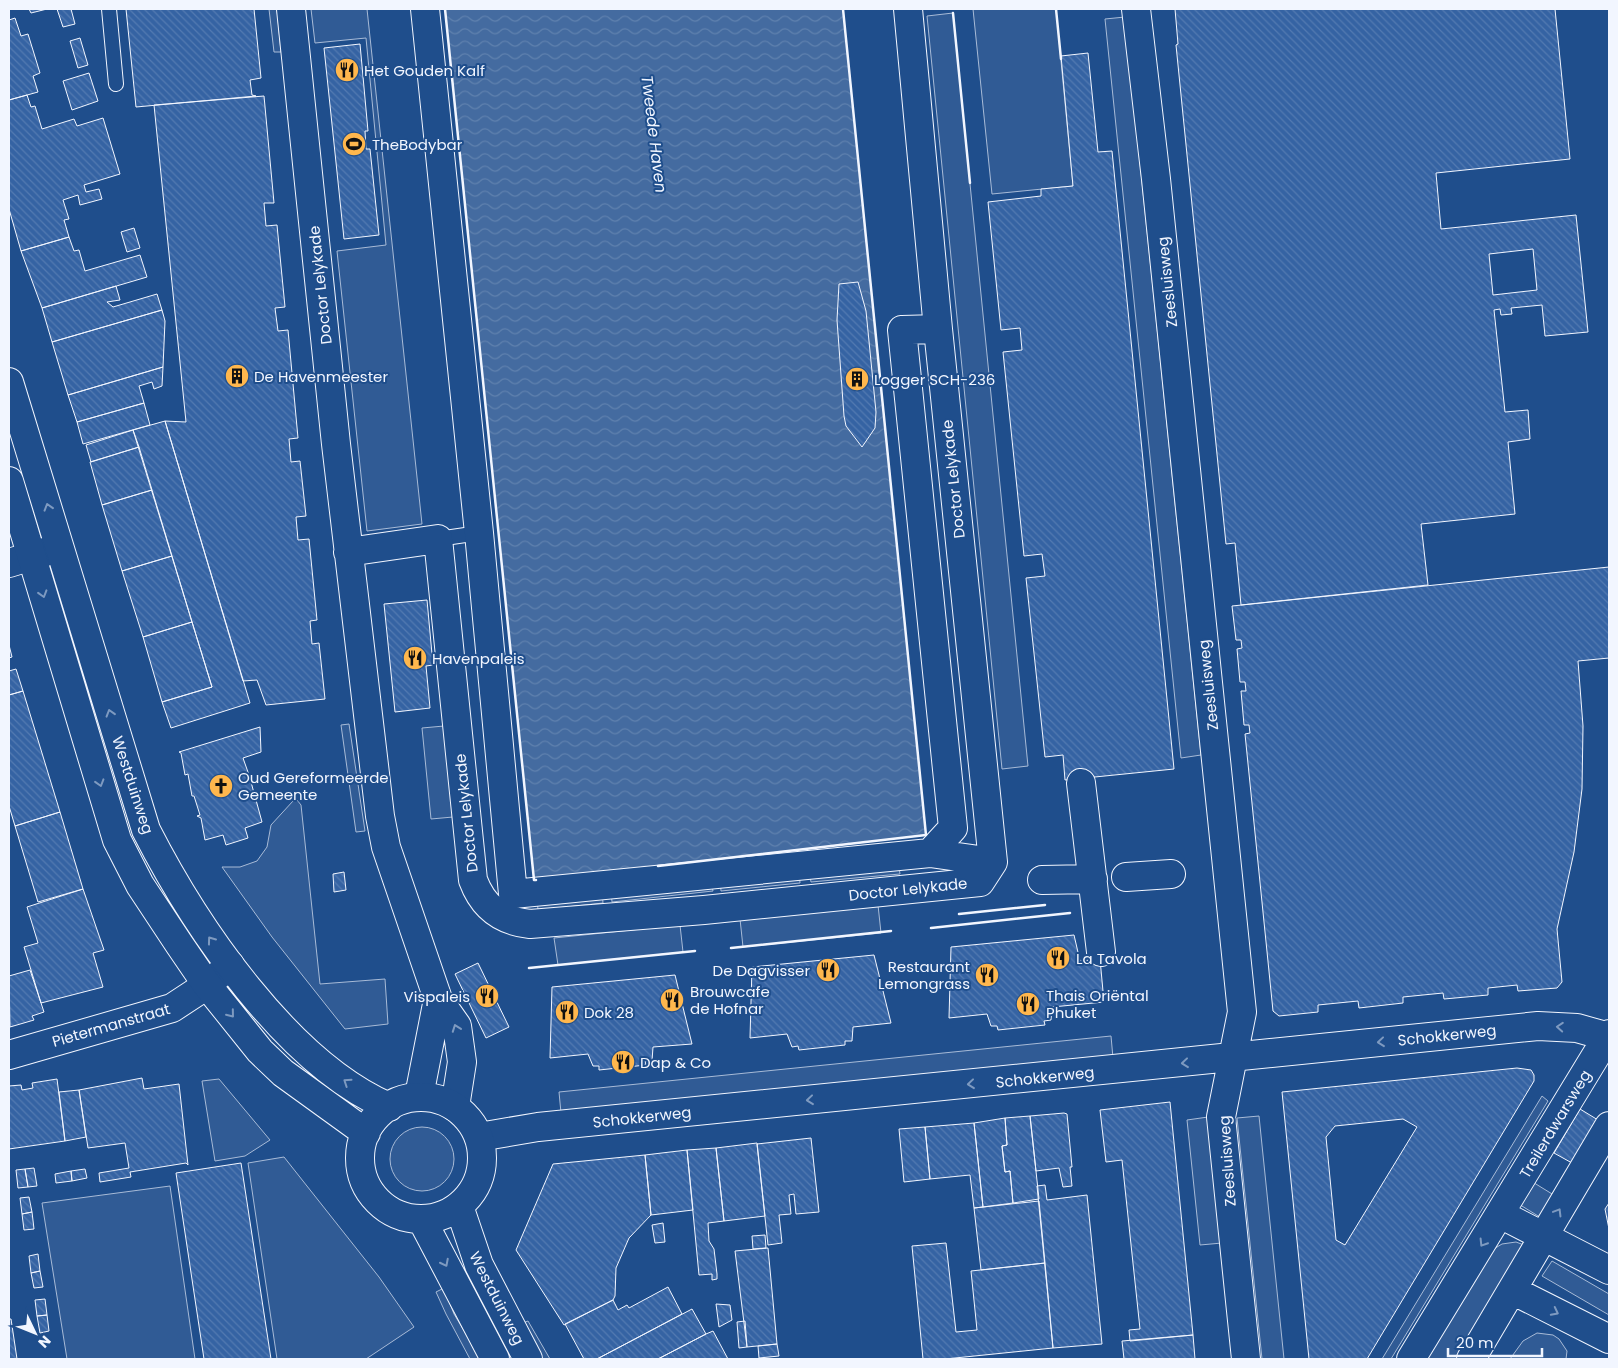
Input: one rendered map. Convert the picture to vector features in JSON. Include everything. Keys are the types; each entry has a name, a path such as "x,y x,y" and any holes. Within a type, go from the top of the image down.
{"street":[{"name":"Doctor Lelykade","path":"291,9 365,704 386,847 438,999 457,1026 462,1062 455,1107"},
{"path":"425,9 479,533 513,894 930,854 993,862"},
{"name":"Doctor Lelykade","path":"438,539 473,880 478,893 489,908 502,917 514,922 530,924 704,910 980,882 993,862 938,329 908,9"},
{"name":"Zeesluisweg","path":"1136,9 1157,189 1242,1012 1221,1117 1246,1359"},
{"path":"930,854 953,828 902,330 938,329"},
{"name":"Westduinweg","path":"9,382 146,830 165,868 203,928 230,965 282,1029 337,1075 376,1102 388,1107"},
{"name":"Westduinweg","path":"9,481 20,560 117,840 140,885 207,985 260,1050 283,1073 366,1133"},
{"path":"348,552 438,539"},
{"path":"20,560 60,547"},
{"path":"1081,783 1101,952"},
{"path":"1126,877 1171,874"},
{"path":"1042,880 1093,879"},
{"name":"Pietermanstraat","path":"9,1055 172,1008 207,985 230,965"},
{"name":"Doctor Lelykade","path":"419,1096 438,999"},
{"name":"Schokkerweg","path":"479,1137 538,1127 1538,1026 1577,1028 1609,1036"},
{"name":"Treilerdwarsweg","path":"1410,1359 1609,1036"},
{"path":"419,1096 445,1101 455,1107 472,1123 482,1145 482,1167 475,1189 459,1206 439,1217 422,1220 405,1218 391,1212 375,1198 368,1189 361,1167 360,1155 366,1133 379,1114 399,1101 419,1096"},
{"path":"1471,1359 1609,1126"},
{"name":"Westduinweg","path":"459,1206 479,1266 528,1359"},
{"path":"1500,1214 1609,1270"},
{"name":"Westduinweg","path":"422,1220 495,1359"},
{"path":"1512,1290 1609,1339"}],"lane":[{"path":"109,9 116,84"},
{"path":"438,539 479,533"}],"shaded area":[{"path":"269,9 277,9 281,52 274,52"},
{"path":"311,9 367,9 422,524 367,531 337,251 386,245 366,38 315,43"},
{"path":"973,9 1056,9 1073,186 992,194"},
{"path":"953,13 1028,766 1002,769 927,16"},
{"path":"1125,17 1201,755 1181,758 1105,19"},
{"path":"349,724 365,831 356,832 341,725"},
{"path":"444,726 453,817 431,819 422,728"},
{"path":"297,800 301,805 320,984 385,979 388,1024 345,1029 272,937 222,867 240,867 257,861 267,847 271,825 293,801"},
{"path":"898,861 900,874 811,882 809,870"},
{"path":"799,871 800,883 721,891 720,879"},
{"path":"711,879 713,891 612,902 611,890"},
{"path":"602,891 603,903 538,910 537,898"},
{"path":"878,905 881,933 743,947 740,919"},
{"path":"680,925 683,952 558,965 554,938"},
{"path":"1111,1036 1113,1058 561,1113 559,1092"},
{"path":"219,1079 270,1140 245,1156 215,1161 202,1081"},
{"path":"1542,1096 1548,1101 1391,1359 1382,1359"},
{"path":"1259,1116 1284,1359 1262,1359 1237,1118"},
{"path":"1208,1117 1222,1243 1200,1245 1187,1120"},
{"path":"422,1127 440,1133 448,1141 454,1159 448,1177 440,1185 422,1191 404,1185 396,1177 390,1159 396,1141 404,1133"},
{"path":"284,1157 379,1277 414,1327 366,1359 277,1359 248,1163"},
{"path":"1531,1181 1557,1197 1543,1219 1517,1203"},
{"path":"170,1186 195,1359 67,1359 42,1203"},
{"path":"1516,1242 1524,1245 1460,1359 1422,1359 1492,1250 1502,1244"},
{"path":"1552,1261 1609,1294 1609,1315 1542,1276"},
{"path":"444,1288 454,1314 481,1359 470,1359 446,1314 436,1292"},
{"path":"528,1321 550,1359 541,1359 520,1324"},
{"path":"1537,1333 1553,1335 1559,1339 1567,1351 1566,1359 1510,1359 1523,1341"}],"water":[{"name":"Tweede Haven","path":"445,9 843,9 926,835 534,880"}],"building":[{"path":"29,9 47,9 31,13"},
{"path":"57,9 71,9 75,24 63,27"},
{"path":"126,9 254,9 261,78 250,80 252,95 256,96 136,107"},
{"path":"1175,9 1555,9 1570,159 1436,173 1441,229 1576,215 1588,332 1545,336 1542,305 1511,308 1512,314 1501,315 1500,309 1494,310 1505,412 1528,410 1530,439 1508,442 1515,514 1421,524 1428,585 1241,605 1235,543 1226,544 1176,45 1178,44","holes":["1533,249 1537,290 1493,295 1489,254"]},
{"path":"15,18 21,36 28,34 40,73 33,76 38,92 9,100 9,20"},
{"path":"80,38 88,65 78,68 70,41"},
{"path":"360,44 368,131 365,131 366,149 370,149 379,235 344,239 324,48"},
{"path":"1088,53 1098,152 1112,151 1174,769 1065,780 1063,755 1045,757 1026,578 1045,576 1042,554 1024,556 1003,352 1022,350 1020,328 1001,330 988,202 1041,196 1041,189 1073,186 1061,56"},
{"path":"89,73 98,101 72,110 63,81"},
{"path":"27,95 31,107 35,106 42,129 74,119 77,126 103,118 120,174 84,185 86,192 99,189 102,199 80,205 78,195 63,200 69,219 64,220 69,237 21,251 9,209 9,100"},
{"name":"De Havenmeester","path":"264,96 274,203 264,203 266,226 277,225 285,307 275,308 278,331 288,330 298,438 289,439 291,462 300,461 306,516 296,517 298,540 309,539 317,620 310,621 312,644 319,643 325,699 266,705 257,680 243,681 165,421 186,422 154,105"},
{"path":"134,228 140,248 127,252 121,232"},
{"path":"69,237 74,251 79,250 85,271 140,255 147,277 42,308 21,251"},
{"name":"Logger SCH-236","path":"858,282 866,311 876,412 875,428 862,447 846,426 844,416 837,320 839,284"},
{"path":"116,286 120,300 107,302 113,307 157,294 162,310 52,342 42,308"},
{"path":"162,310 165,321 163,367 68,395 52,342"},
{"path":"163,367 162,386 154,389 152,382 139,386 144,403 77,422 68,395"},
{"path":"144,403 150,425 83,444 77,422"},
{"path":"165,421 250,703 171,728 162,702 212,687 133,430"},
{"path":"133,430 139,447 91,462 86,445"},
{"path":"139,447 152,490 102,505 90,462"},
{"path":"152,490 172,556 122,571 102,505"},
{"path":"172,556 192,622 143,637 122,571"},
{"path":"1609,567 1609,658 1578,661 1583,726 1582,789 1574,852 1557,929 1562,982 1557,988 1518,991 1517,985 1488,988 1488,995 1444,999 1443,993 1403,997 1403,1003 1359,1008 1358,1001 1318,1005 1318,1012 1279,1016 1273,1011 1245,734 1250,733 1249,725 1244,725 1241,691 1246,691 1245,682 1240,682 1237,649 1242,648 1241,640 1236,640 1232,606"},
{"path":"427,600 433,665 426,666 430,708 395,712 384,604"},
{"path":"192,622 212,687 162,702 143,637"},
{"path":"9,645 12,657 9,658"},
{"path":"16,669 23,691 9,695 9,671"},
{"path":"23,691 60,812 15,826 9,806 9,695"},
{"name":"Oud Gereformeerde Gemeente","path":"260,727 261,752 243,758 249,775 252,778 250,778 255,797 258,799 256,800 262,822 245,828 248,838 226,845 223,835 205,840 201,818 197,816 200,815 194,796 192,796 188,774 185,775 181,753 179,752"},
{"path":"60,812 83,889 38,902 15,826"},
{"path":"344,872 346,890 334,892 333,874"},
{"path":"83,889 104,950 93,953 103,987 41,1003 24,947 38,943 27,907"},
{"path":"1074,935 1080,961 1100,959 1104,1002 1052,1007 1051,1020 1044,1021 1045,1025 998,1030 997,1026 991,1026 987,1014 949,1018 951,947"},
{"path":"874,955 891,1023 853,1027 852,1041 845,1041 845,1045 799,1050 798,1046 792,1047 787,1034 750,1038 752,967"},
{"path":"478,963 509,1027 486,1038 455,974"},
{"path":"30,970 44,1012 32,1016 34,1020 10,1027 9,976"},
{"path":"675,975 692,1044 653,1047 652,1061 645,1061 646,1065 599,1070 599,1066 593,1066 588,1054 550,1058 552,987"},
{"path":"1517,1068 1531,1070 1534,1075 1534,1081 1367,1359 1309,1359 1282,1092","holes":["1403,1119 1417,1127 1345,1245 1336,1240 1326,1137 1335,1126"]},
{"path":"142,1078 144,1089 179,1084 188,1165 186,1163 130,1172 131,1177 100,1182 99,1173 129,1168 125,1143 88,1148 79,1090"},
{"path":"57,1079 65,1141 9,1149 9,1086 21,1085 22,1090 33,1088 32,1083"},
{"path":"79,1090 86,1137 65,1141 59,1092"},
{"path":"1170,1102 1193,1335 1130,1341 1129,1330 1140,1329 1122,1160 1106,1162 1100,1110"},
{"path":"1580,1109 1598,1120 1572,1163 1554,1153"},
{"path":"1067,1114 1072,1186 1063,1187 1059,1168 1036,1171 1030,1116"},
{"path":"1030,1116 1039,1199 1013,1203 1010,1171 1005,1172 1002,1146 1007,1145 1005,1118"},
{"path":"1005,1118 1007,1145 1002,1146 1005,1172 1010,1171 1013,1203 983,1207 974,1123"},
{"path":"974,1123 983,1207 974,1208 970,1175 930,1179 925,1127"},
{"path":"925,1127 930,1179 904,1182 899,1129"},
{"path":"811,1138 819,1212 796,1214 794,1194 789,1195 791,1214 779,1215 782,1243 768,1245 757,1144"},
{"path":"757,1143 765,1216 724,1221 716,1148"},
{"path":"716,1148 724,1221 708,1223 709,1241 714,1249 717,1274 717,1279 712,1280 712,1274 699,1275 687,1150"},
{"path":"687,1150 693,1210 651,1215 645,1155"},
{"path":"645,1155 651,1215 629,1238 616,1268 615,1296 613,1300 564,1325 516,1250 553,1164"},
{"path":"241,1163 271,1359 204,1359 176,1173"},
{"path":"34,1168 37,1186 28,1187 25,1169"},
{"path":"25,1169 28,1187 18,1188 16,1170"},
{"path":"85,1169 87,1178 72,1181 71,1171"},
{"path":"71,1171 72,1181 56,1183 55,1174"},
{"path":"1045,1185 1047,1200 1087,1195 1102,1344 1053,1348 1037,1186"},
{"path":"29,1197 32,1212 22,1214 20,1198"},
{"path":"1039,1201 1045,1263 981,1270 974,1208"},
{"path":"1609,1203 1609,1229 1605,1209"},
{"path":"32,1212 34,1229 24,1230 22,1214"},
{"path":"663,1223 665,1242 655,1243 652,1225"},
{"path":"765,1235 766,1248 753,1249 752,1236"},
{"path":"946,1243 956,1332 977,1330 971,1271 1045,1263 1053,1348 945,1359 923,1359 912,1246"},
{"path":"768,1248 777,1344 747,1347 735,1251"},
{"path":"38,1254 40,1271 31,1273 29,1256"},
{"path":"40,1271 43,1287 34,1288 31,1273"},
{"path":"668,1287 682,1314 597,1359 584,1359 565,1324 613,1300 618,1310 627,1305 629,1308"},
{"path":"45,1299 47,1315 37,1316 35,1300"},
{"path":"716,1304 730,1305 732,1320 719,1327"},
{"path":"692,1309 706,1334 658,1359 597,1359"},
{"path":"47,1315 49,1331 40,1333 37,1316"},
{"path":"9,1319 11,1319 17,1359 9,1359"},
{"path":"745,1321 747,1347 739,1348 737,1322"},
{"path":"713,1331 728,1359 658,1359 706,1334"},
{"path":"1193,1335 1195,1359 1124,1359 1122,1341"},
{"path":"777,1344 779,1356 759,1358 758,1346"}],"wall":[{"path":"445,9 534,880 536,880"},
{"path":"658,866 926,835 843,9"},
{"path":"1056,9 1061,59"},
{"path":"953,13 970,183"},
{"path":"959,914 1045,905"},
{"path":"931,928 1070,913"},
{"path":"731,948 891,931"},
{"path":"529,968 695,951"}],"place":[{"name":"Het Gouden Kalf","path":"347,70"},
{"name":"TheBodybar","path":"354,144"},
{"name":"De Havenmeester","path":"237,376"},
{"name":"Logger SCH-236","path":"857,379"},
{"name":"Havenpaleis","path":"415,658"},
{"name":"Oud Gereformeerde Gemeente","path":"221,786"},
{"name":"La Tavola","path":"1058,958"},
{"name":"De Dagvisser","path":"828,970"},
{"name":"Restaurant Lemongrass","path":"987,975"},
{"name":"Vispaleis","path":"487,996"},
{"name":"Brouwcafe de Hofnar","path":"672,1000"},
{"name":"Thais Oriëntal Phuket","path":"1028,1004"},
{"name":"Dok 28","path":"567,1012"},
{"name":"Dap & Co","path":"623,1062"}]}
